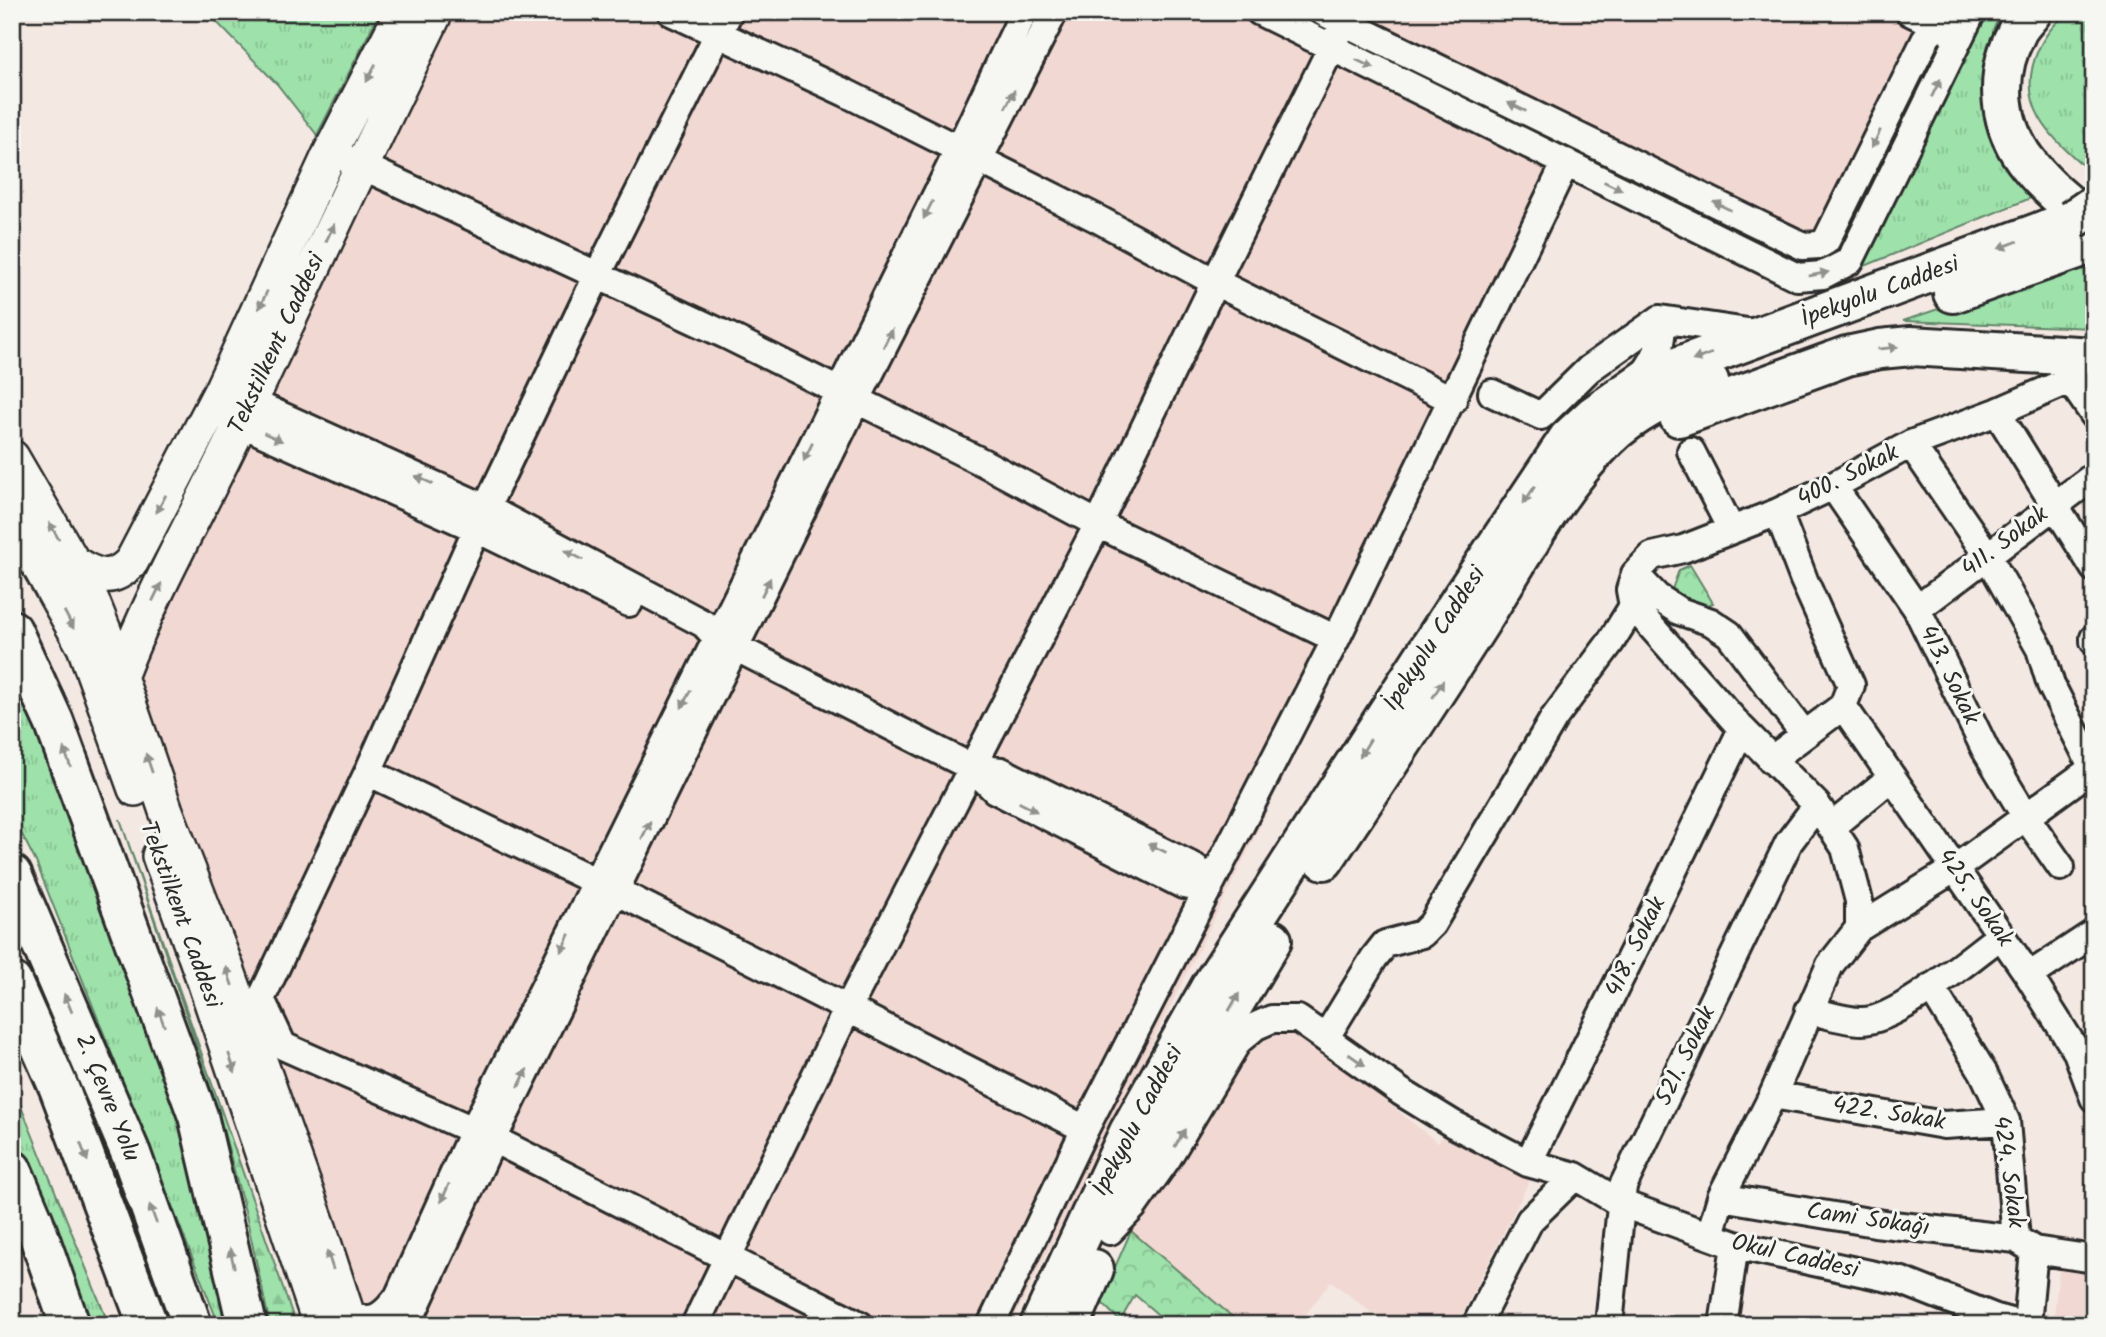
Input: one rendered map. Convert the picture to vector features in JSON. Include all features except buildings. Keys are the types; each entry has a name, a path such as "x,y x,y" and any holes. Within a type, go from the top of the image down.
{"highway":[{"path":"2032,12 2016,33 2006,61 2001,84 2002,107 2016,146 2030,167 2090,217"},
{"path":"2057,12 2034,36 2022,67 2025,116 2036,142 2090,217"},
{"name":"İpekyolu Caddesi","path":"1070,1325 1141,1167 1257,964 1422,715 1561,494 1588,458 1610,436 1639,414 1667,398 2055,257 2090,217"},
{"name":"İpekyolu Caddesi","path":"1040,1325 1129,1132 1210,988 1461,598 1568,439 1594,415 1647,378 2090,217"},
{"path":"1561,494 1615,451 1662,423 1847,356 1910,346 2082,369"},
{"path":"12,630 54,722 198,1116 247,1325"},
{"name":"2. Çevre Yolu","path":"12,875 131,1154 192,1325"},
{"name":"2. Çevre Yolu","path":"12,982 59,1088 148,1325"},
{"path":"12,1021 59,1088"},
{"path":"17,1182 39,1265 46,1325"},
{"path":"17,1182 34,1222 69,1325"},
{"path":"1031,1325 1066,1266"}],"main road":[{"name":"Tekstilkent Caddesi","path":"120,677 231,406 331,151 402,12"},
{"name":"Tekstilkent Caddesi","path":"73,562 93,574 111,576 123,571 132,561 231,406 361,166 436,12"},
{"name":"Tekstilkent Caddesi","path":"12,457 91,598 166,811 228,971 317,1221 339,1321"},
{"name":"Tekstilkent Caddesi","path":"12,517 84,647 204,981 339,1321"}],"street":[{"path":"671,12 723,24 846,93 1096,218 1214,282 1453,400"},
{"path":"969,154 1024,12"},
{"path":"339,1321 371,1319 385,1313 398,1297 483,1135 969,154 1054,12"},
{"path":"1260,12 1797,277 1823,275 1850,261 1972,12"},
{"path":"695,1325 847,1010 1098,524 1331,47 1334,17 1803,246 1811,247 1826,241 1927,16 1961,37"},
{"path":"247,1028 368,772 482,518 598,274 723,24"},
{"path":"331,151 598,274 848,395 1098,524 1336,639"},
{"path":"991,1325 1085,1129 1336,639 1566,162"},
{"path":"1492,393 1541,416 1589,369 1660,318 1763,335"},
{"path":"1637,384 1650,366 1661,343 1663,331 1660,318"},
{"name":"400. Sokak","path":"1635,574 1652,556 1683,549 1777,512 1833,486 1911,444 1997,412 2094,365"},
{"path":"2082,369 2094,415"},
{"path":"231,406 482,518 704,624 726,643 973,768 995,790 1183,885 1209,889"},
{"path":"1997,412 2094,568"},
{"path":"1710,1235 1721,1197 1773,1095 1830,965 1859,928 1954,869 2093,769 2051,685 2040,649 1987,555 1911,444"},
{"path":"1691,451 1731,530"},
{"name":"411. Sokak","path":"1917,609 2094,476"},
{"name":"413. Sokak","path":"1833,486 1917,609 1985,749 2026,817 2061,867"},
{"path":"1771,760 1843,706 1851,685 1777,512"},
{"path":"1804,734 1729,634 1711,622 1679,611 1657,597 1635,574 1630,590 1633,606 1742,729 1824,816 1845,848 1859,901 1859,928"},
{"path":"1326,1037 1385,944 1422,934 1432,924 1553,718 1610,643 1633,606"},
{"name":"425. Sokak","path":"1843,706 2029,976 2077,1052 2094,1098"},
{"name":"418. Sokak","path":"1528,1163 1742,729"},
{"path":"368,772 605,886 1085,1129"},
{"name":"521. Sokak","path":"1609,1325 1623,1186 1789,842 1824,816 1892,777"},
{"path":"2029,976 2094,933"},
{"path":"1809,1010 1862,1021 1883,1017 1931,987 2000,936"},
{"name":"424. Sokak","path":"1931,987 1983,1072 2006,1121 2025,1245 2027,1325"},
{"path":"261,999 283,1046 483,1135 860,1325"},
{"name":"Okul Caddesi","path":"1110,1231 1133,1207 1167,1159 1238,1041 1256,1026 1272,1019 1298,1018 1401,1092 1454,1124 1528,1163 1575,1176 1620,1203 1735,1245 1902,1281 2004,1322"},
{"name":"422. Sokak","path":"1773,1095 1944,1125 2006,1121"},
{"path":"407,1325 483,1135"},
{"path":"1476,1325 1530,1220 1575,1176"},
{"name":"Cami Sokağı","path":"1721,1197 2025,1245 2094,1259"},
{"path":"1723,1325 1735,1245"}],"shaded area":[{"path":"445,12 1980,12 1855,270 1798,288 1573,175 1250,847 1011,1325 367,1325 249,997 137,672"},
{"path":"1287,1022 1438,1143 1447,1130 1533,1174 1457,1325 1387,1325 1331,1281 1298,1325 1242,1325 1131,1231 1254,1033"},
{"path":"2060,1262 2094,1267 2094,1325 2053,1324"}],"green space":[{"path":"207,12 380,12 317,135 277,84"},
{"path":"1980,12 2004,12 1994,27 1983,94 1994,143 2043,193 1855,270"},
{"path":"2071,12 2094,12 2094,175 2065,149 2041,120 2034,105 2031,88 2032,69 2039,48 2056,23"},
{"path":"2094,256 2094,328 1903,321"},
{"path":"1690,565 1713,603 1697,609 1671,592 1679,570"},
{"path":"12,653 195,1155 230,1325 219,1325 36,862 12,815"},
{"path":"120,819 296,1325 270,1325 246,1215 217,1106"},
{"path":"12,1084 109,1325 79,1325 12,1132"},
{"path":"1131,1231 1242,1325 1170,1325 1135,1295 1120,1321 1100,1301"}]}
